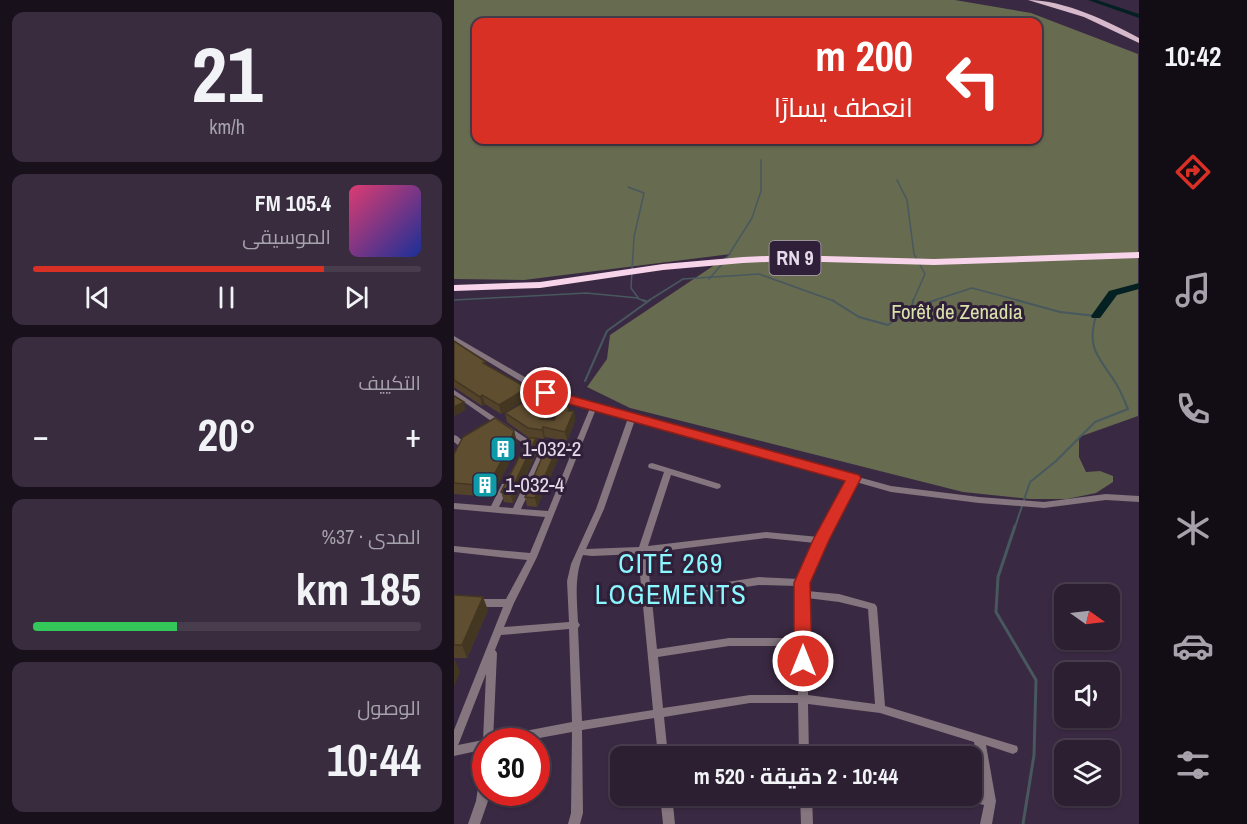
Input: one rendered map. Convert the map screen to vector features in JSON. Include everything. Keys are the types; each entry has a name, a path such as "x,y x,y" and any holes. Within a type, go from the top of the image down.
{"highway":[{"name":"RN 9","path":"454,288 540,285 663,267 743,260 787,258 934,262 1138,255"},
{"name":"RN 9","path":"454,293 560,288 662,271 751,264 832,263 918,267 1138,260"}],"main road":[{"path":"1031,0 1069,10 1122,31 1138,40"}],"street":[{"path":"454,338 546,393 891,489 1044,505 1106,497 1138,499"},
{"path":"454,392 528,442 578,447"},
{"path":"536,399 546,393"},
{"path":"454,743 509,603 533,557 594,406"},
{"path":"491,427 508,416"},
{"path":"574,824 577,813 577,726 572,581 575,564 582,552 633,416"},
{"path":"454,438 460,448 472,438"},
{"path":"523,451 528,442"},
{"path":"516,511 547,444"},
{"path":"652,466 718,486"},
{"path":"662,746 642,550 668,471"},
{"path":"804,746 802,583 821,540 854,478"},
{"path":"494,509 508,480"},
{"path":"454,506 551,514"},
{"path":"582,552 642,550 766,535 821,540"},
{"path":"454,549 533,557"},
{"path":"648,598 759,581 802,583"},
{"path":"802,594 839,598 872,607 880,709"},
{"path":"465,603 509,603"},
{"path":"498,631 575,625"},
{"path":"653,654 729,642 804,642"},
{"path":"488,728 493,644"},
{"path":"550,731 750,699 802,699 880,709 1013,749"},
{"path":"979,738 990,801 986,824"},
{"path":"454,751 472,746"},
{"path":"982,799 990,801"},
{"path":"474,824 480,806"},
{"path":"667,806 669,824"},
{"path":"806,806 807,824"}],"green space":[{"name":"Forêt de Zenadia","path":"454,0 955,0 1031,13 1138,54 1138,416 1079,437 1079,457 1086,472 1100,471 1113,476 1113,482 1096,493 1067,499 1030,499 963,492 630,408 587,387 607,359 610,335 731,254 524,280 454,279"}],"building":[{"path":"454,341 486,362 483,363 527,388 499,405 482,395 480,397 454,380"},
{"path":"543,391 566,396 562,406 569,407 568,411 574,411 565,432 543,427 542,430 528,428 505,413","holes":["546,406 561,407 554,420 540,419"]},
{"path":"454,396 464,402 454,407"},
{"path":"495,418 514,431 488,486 454,483 454,454 463,437"},
{"path":"529,438 536,438 510,493 501,492"},
{"path":"549,441 560,442 535,498 525,497"},
{"path":"454,595 483,597 462,645 454,645"}],"waterway":[{"path":"1091,0 1139,16"},
{"path":"726,259 752,218 761,191 761,160"},
{"path":"897,180 907,200 914,254 925,274 913,301"},
{"path":"628,187 644,193 634,237 631,288 639,299 646,301"},
{"path":"711,277 723,263"},
{"path":"711,277 759,274 833,301"},
{"path":"648,301 683,279 711,277"},
{"path":"1096,316 1113,293 1139,286"},
{"path":"932,301 972,288 1021,301"},
{"path":"454,300 586,293 638,298"},
{"path":"642,300 647,302"},
{"path":"585,381 607,331 650,300"},
{"path":"912,307 913,300"},
{"path":"833,301 859,317 888,325 912,308 936,300"},
{"path":"1015,527 1030,482 1056,461 1095,422 1128,409 1117,385 1099,359 1093,344 1092,336 1096,316 1060,312 1016,300"},
{"path":"1015,526 998,577 996,612 1036,680 1034,755 1023,824"}],"place":[{"name":"1-032-2","path":"503,449"},
{"name":"1-032-4","path":"485,485"}],"district":[{"name":"CITÉ 269 LOGEMENTS","path":"671,580"}],"route":[{"path":"546,393 854,478 821,540 802,583 803,661"}]}
